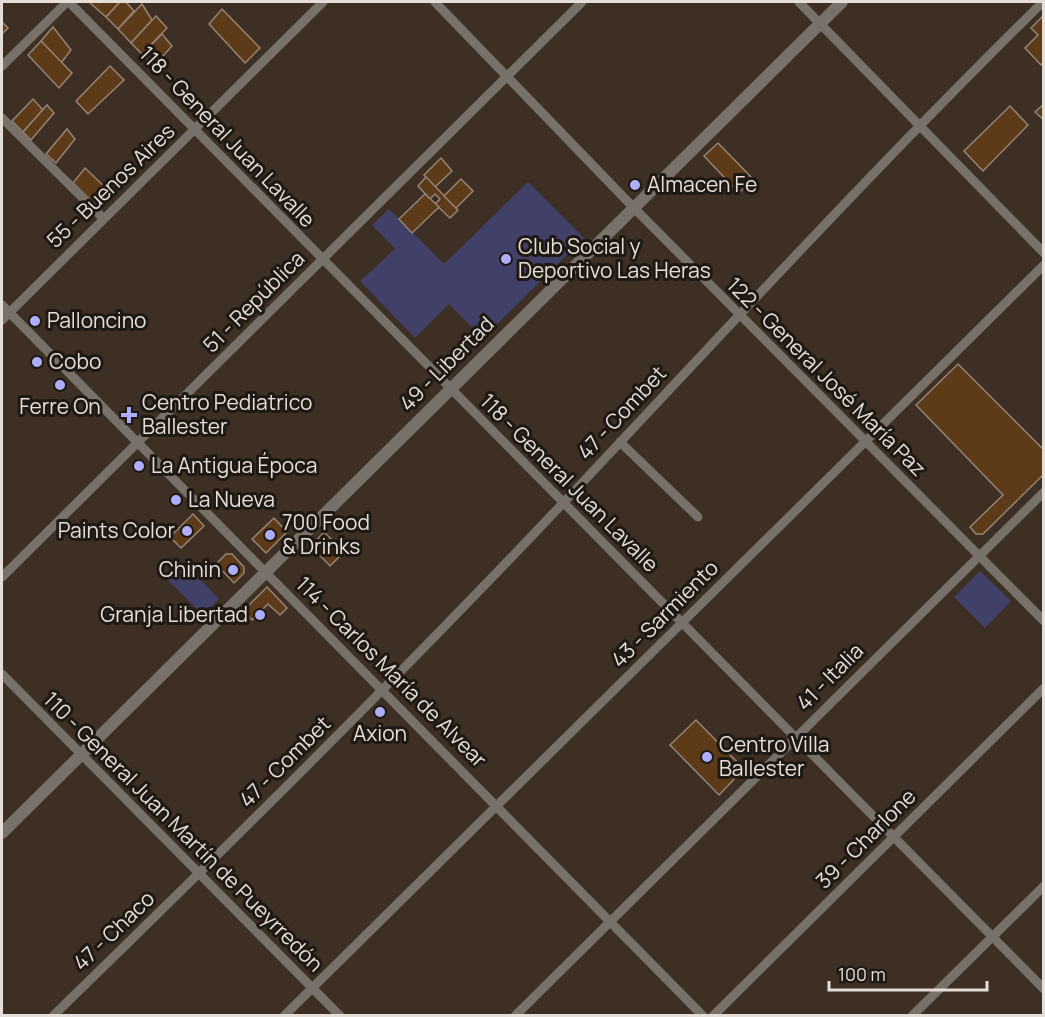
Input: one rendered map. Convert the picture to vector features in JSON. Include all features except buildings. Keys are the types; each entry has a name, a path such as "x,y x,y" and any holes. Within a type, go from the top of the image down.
{"street":[{"path":"2,66 68,2"},
{"name":"118 - General Juan Lavalle","path":"68,2 1044,989"},
{"name":"55 - Buenos Aires","path":"2,320 323,2"},
{"name":"122 - General José María Paz","path":"435,2 739,315 1044,621"},
{"name":"51 - República","path":"2,577 582,2"},
{"path":"799,2 1044,254"},
{"name":"49 - Libertad","path":"2,833 842,2"},
{"name":"47 - Combet","path":"200,873 383,689 563,502 917,125 1043,2"},
{"path":"2,118 103,218"},
{"name":"43 - Sarmiento","path":"284,1016 1044,266"},
{"name":"114 - Carlos María de Alvear","path":"2,305 703,1016"},
{"path":"620,442 698,517"},
{"name":"41 - Italia","path":"515,1016 1044,492"},
{"name":"110 - General Juan Martín de Pueyrredón","path":"2,674 340,1016"},
{"name":"39 - Charlone","path":"713,1016 1044,688"},
{"name":"47 - Chaco","path":"52,1016 200,873"},
{"path":"912,1016 1044,886"}],"shaded area":[{"name":"Club Social y Deportivo Las Heras","path":"528,182 584,238 483,338 449,304 415,338 360,281 395,249 372,225 389,209 444,264"},
{"path":"185,564 219,599 203,615 168,580"},
{"path":"980,571 1011,601 985,628 954,597"}],"place":[{"name":"Almacen Fe","path":"635,185"},
{"name":"Club Social y Deportivo Las Heras","path":"506,259"},
{"name":"Palloncino","path":"35,321"},
{"name":"Cobo","path":"37,362"},
{"name":"Ferre On","path":"60,385"},
{"name":"Centro Pediatrico Ballester","path":"129,415"},
{"name":"La Antigua Época","path":"139,466"},
{"name":"La Nueva","path":"176,500"},
{"name":"Paints Color","path":"187,531"},
{"name":"700 Food & Drinks","path":"270,535"},
{"name":"Chinin","path":"233,570"},
{"name":"Granja Libertad","path":"260,615"},
{"name":"Axion","path":"380,712"},
{"name":"Centro Villa Ballester","path":"707,757"}]}
